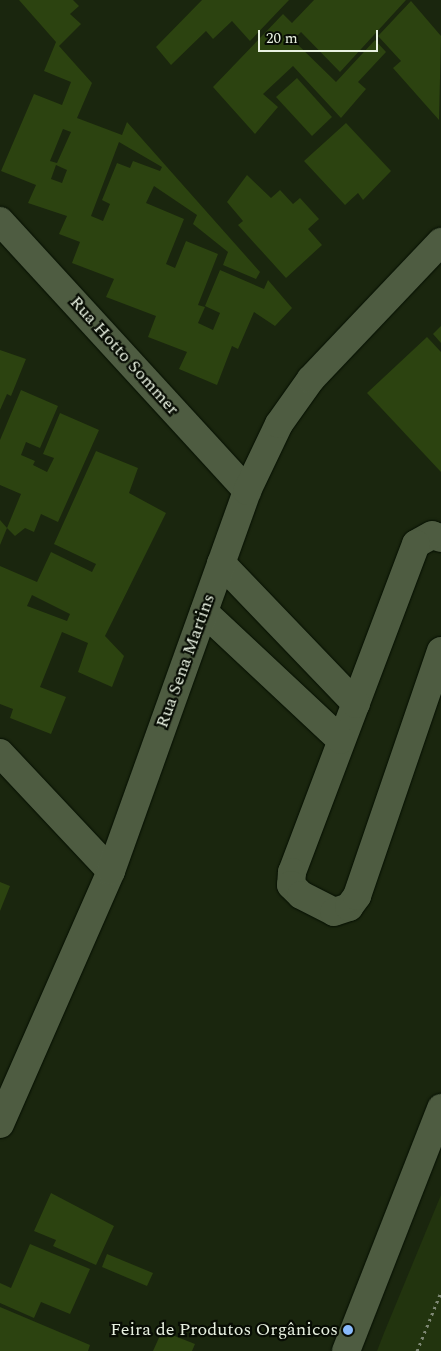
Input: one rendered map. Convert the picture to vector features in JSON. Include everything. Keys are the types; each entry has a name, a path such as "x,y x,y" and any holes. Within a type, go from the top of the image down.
{"street":[{"name":"Rua Hotto Sommer","path":"0,221 247,492"},
{"name":"Rua Sena Martins","path":"0,1124 111,871 247,492 279,424 311,379 441,242"},
{"path":"441,538 432,535 416,544 341,740 291,886 334,912 349,907 357,896 441,650"},
{"path":"221,564 356,704"},
{"path":"204,612 341,740"},
{"path":"0,753 111,871"},
{"path":"346,1351 441,1108"}],"path":[{"path":"417,1351 441,1292"}],"green space":[{"path":"441,1195 441,1351 377,1351 384,1333"}],"building":[{"path":"19,0 73,0 79,6 70,14 81,24 59,46 92,83 77,118 122,135 127,122 260,272 256,279 223,265 228,252 193,224 197,215 154,186 146,203 184,219 166,264 175,268 186,241 218,254 198,305 205,307 198,323 213,330 220,313 205,306 220,270 264,289 268,280 292,308 275,326 254,312 238,349 232,346 217,385 179,369 187,352 148,337 156,316 106,297 114,279 72,263 80,242 59,234 67,216 28,203 36,185 1,171 34,94 62,105 71,82 44,71 56,42","holes":["63,129 71,132 57,163 50,161","119,142 162,167 160,171 133,161 130,168 117,163 102,200 110,204 103,221 91,216","56,165 67,170 62,183 51,179"]},
{"path":"202,0 289,0 250,41 232,21 213,39 206,31 171,65 156,47"},
{"path":"314,0 406,0 340,72 301,32 293,40 336,82 375,40 386,52 358,82 366,89 341,118 293,66 263,94 278,107 255,134 213,87 283,14 292,23"},
{"path":"411,1 441,36 439,120 393,68 401,61 378,36"},
{"path":"297,78 332,117 312,136 276,97"},
{"path":"346,123 391,171 363,200 358,193 345,205 304,161"},
{"path":"247,175 271,198 280,190 293,204 300,198 319,219 308,229 322,245 286,278 238,225 243,221 227,202"},
{"path":"441,326 441,343 433,334"},
{"path":"427,337 441,352 441,472 367,393"},
{"path":"0,350 26,359 11,396 7,394 0,410"},
{"path":"21,390 58,406 40,448 26,442 21,455 35,461 33,465 47,472 54,458 43,454 60,413 99,430 58,522 41,514 34,532 25,528 15,536 7,528 21,494 0,485 0,440"},
{"path":"96,451 138,468 129,493 166,513 105,636 124,656 112,687 78,672 88,643 62,632 40,687 66,697 51,734 10,718 13,709 0,704 0,566 37,582 51,552 92,572 96,564 54,544","holes":["32,595 70,614 67,621 27,606"]},
{"path":"0,520 7,528 0,545"},
{"path":"0,882 10,886 0,911"},
{"path":"51,1193 114,1226 96,1265 53,1246 56,1240 34,1231"},
{"path":"30,1244 90,1269 70,1314 41,1302 34,1318 0,1303 0,1283 11,1288"},
{"path":"107,1254 153,1273 147,1286 102,1267"},
{"path":"0,1307 90,1345 88,1351 0,1351"},
{"path":"162,1331 195,1344 192,1351 153,1351"}],"place":[{"name":"Feira de Produtos Orgânicos","path":"348,1330"}]}
